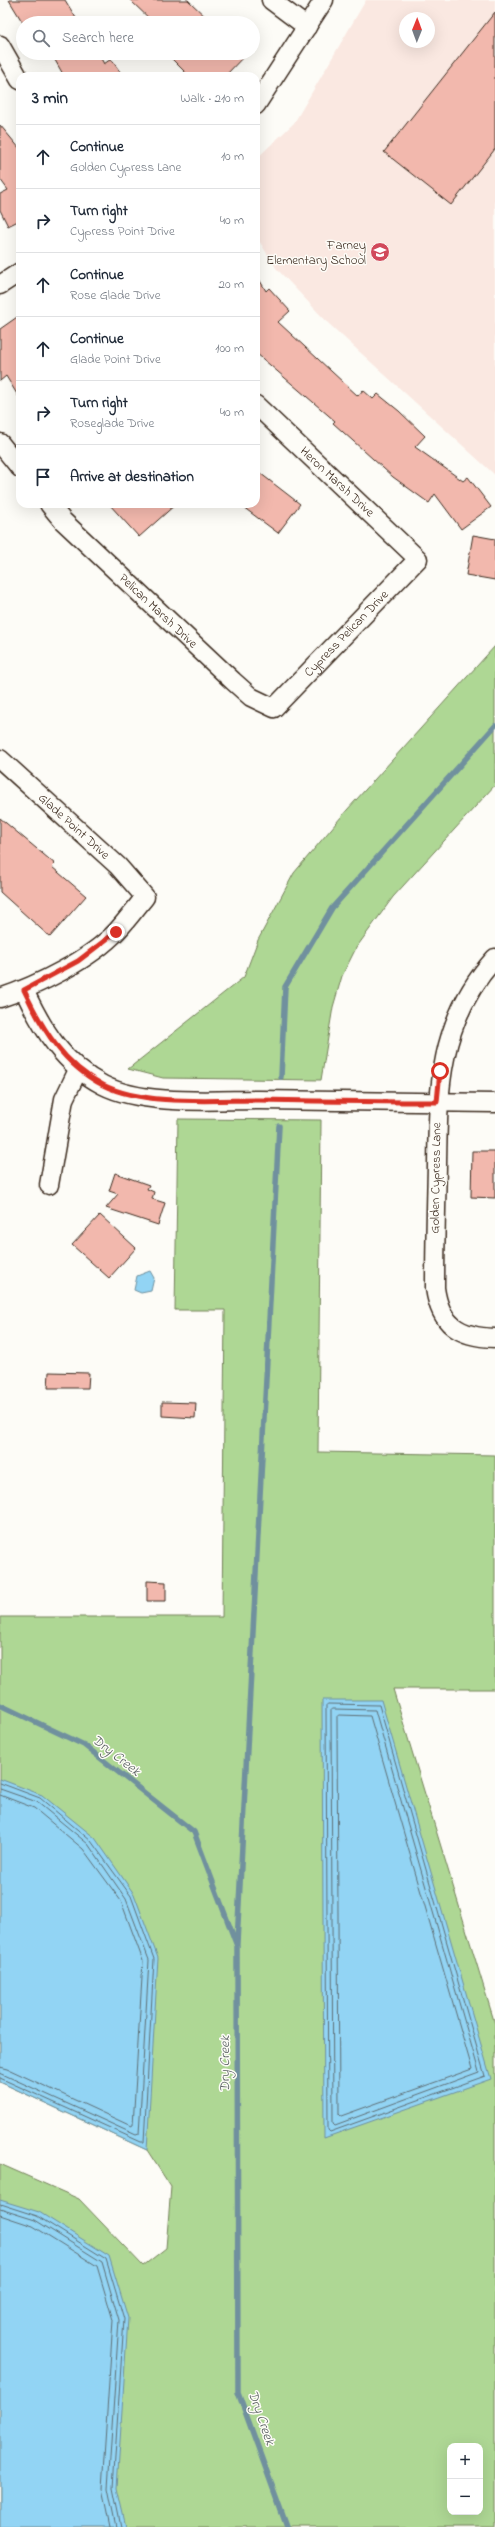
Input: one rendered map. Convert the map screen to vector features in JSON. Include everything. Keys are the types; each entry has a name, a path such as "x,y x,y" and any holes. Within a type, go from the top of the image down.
{"street":[{"path":"271,0 307,27"},
{"path":"260,99 324,0"},
{"path":"0,45 16,73"},
{"path":"0,285 16,275"},
{"name":"Heron Marsh Drive","path":"260,409 418,559"},
{"path":"0,443 16,463"},
{"name":"Pelican Marsh Drive","path":"52,508 63,521 233,682 251,697 274,708"},
{"name":"Cypress Pelican Drive","path":"274,708 418,559"},
{"name":"Glade Point Drive","path":"0,759 118,866 145,897 116,932 78,961 24,990"},
{"name":"Golden Cypress Lane","path":"495,958 465,1000 454,1024 440,1071 437,1102 435,1288 437,1302 442,1315 452,1326 466,1334 495,1338"},
{"path":"0,998 24,990 52,1041 78,1070 104,1086 142,1097 209,1101 257,1100 495,1103"},
{"path":"49,1185 64,1099 78,1070"}],"shaded area":[{"name":"Farney Elementary School","path":"366,0 495,0 495,475 329,324 276,268 260,242 260,155 294,123"}],"green space":[{"path":"495,646 495,785 393,897 356,948 342,976 333,1007 321,1080 163,1078 128,1069 244,977 258,940 294,873 347,810"},
{"path":"178,1119 321,1120 318,1452 495,1455 495,1689 393,1689 495,2024 495,2527 0,2527 0,2164 79,2199 143,2266 166,2248 171,2187 147,2150 0,2082 0,1617 222,1617 225,1310 175,1310"}],"water":[{"path":"150,1271 154,1278 151,1291 141,1293 134,1290 137,1276"},
{"path":"322,1700 381,1700 491,2079 324,2138"},
{"path":"0,1779 42,1795 95,1838 134,1894 158,1958 147,2150 0,2082"},
{"path":"0,2200 39,2212 109,2256 128,2318 117,2488 126,2527 0,2527"}],"building":[{"path":"9,0 65,0 75,16 19,16"},
{"path":"130,0 188,0 205,16 147,16"},
{"path":"495,12 495,149 451,205 384,152"},
{"path":"55,60 102,60 104,64 112,60 120,72 62,72"},
{"path":"173,60 240,60 229,72 185,72"},
{"path":"0,125 16,144 16,222 8,226 0,210 0,194 8,190 0,179"},
{"path":"260,281 266,291 269,288 290,311 278,322 358,396 363,390 373,399 378,394 399,411 425,436 415,447 463,481 468,477 491,507 461,529 435,494 429,503 393,477 333,423 335,421 260,356"},
{"path":"16,318 16,392 6,376 0,381 0,329"},
{"path":"260,473 300,504 278,533 244,508 260,508"},
{"path":"113,508 172,508 139,537"},
{"path":"473,535 495,539 495,580 466,575"},
{"path":"0,818 55,864 52,867 86,896 50,937 0,892"},
{"path":"472,1151 495,1151 495,1198 471,1197"},
{"path":"115,1173 149,1185 147,1189 154,1192 152,1199 165,1203 158,1225 106,1208 118,1194 109,1191"},
{"path":"100,1215 136,1248 109,1278 72,1245"},
{"path":"49,1372 89,1373 88,1388 48,1388"},
{"path":"162,1402 196,1403 195,1418 162,1416"},
{"path":"147,1581 166,1582 166,1601 147,1601"}],"waterway":[{"path":"281,1077 285,987 332,908 495,726"},
{"path":"237,1943 279,1126"},
{"name":"Dry Creek","path":"0,1705 84,1745 194,1832 237,1946 238,2392 287,2527"}],"place":[{"name":"Farney Elementary School","path":"380,252"}],"route":[{"path":"116,932 78,961 24,990 37,1017 52,1041 78,1070 104,1086 142,1097 209,1101 257,1100 437,1102 440,1071"}]}
